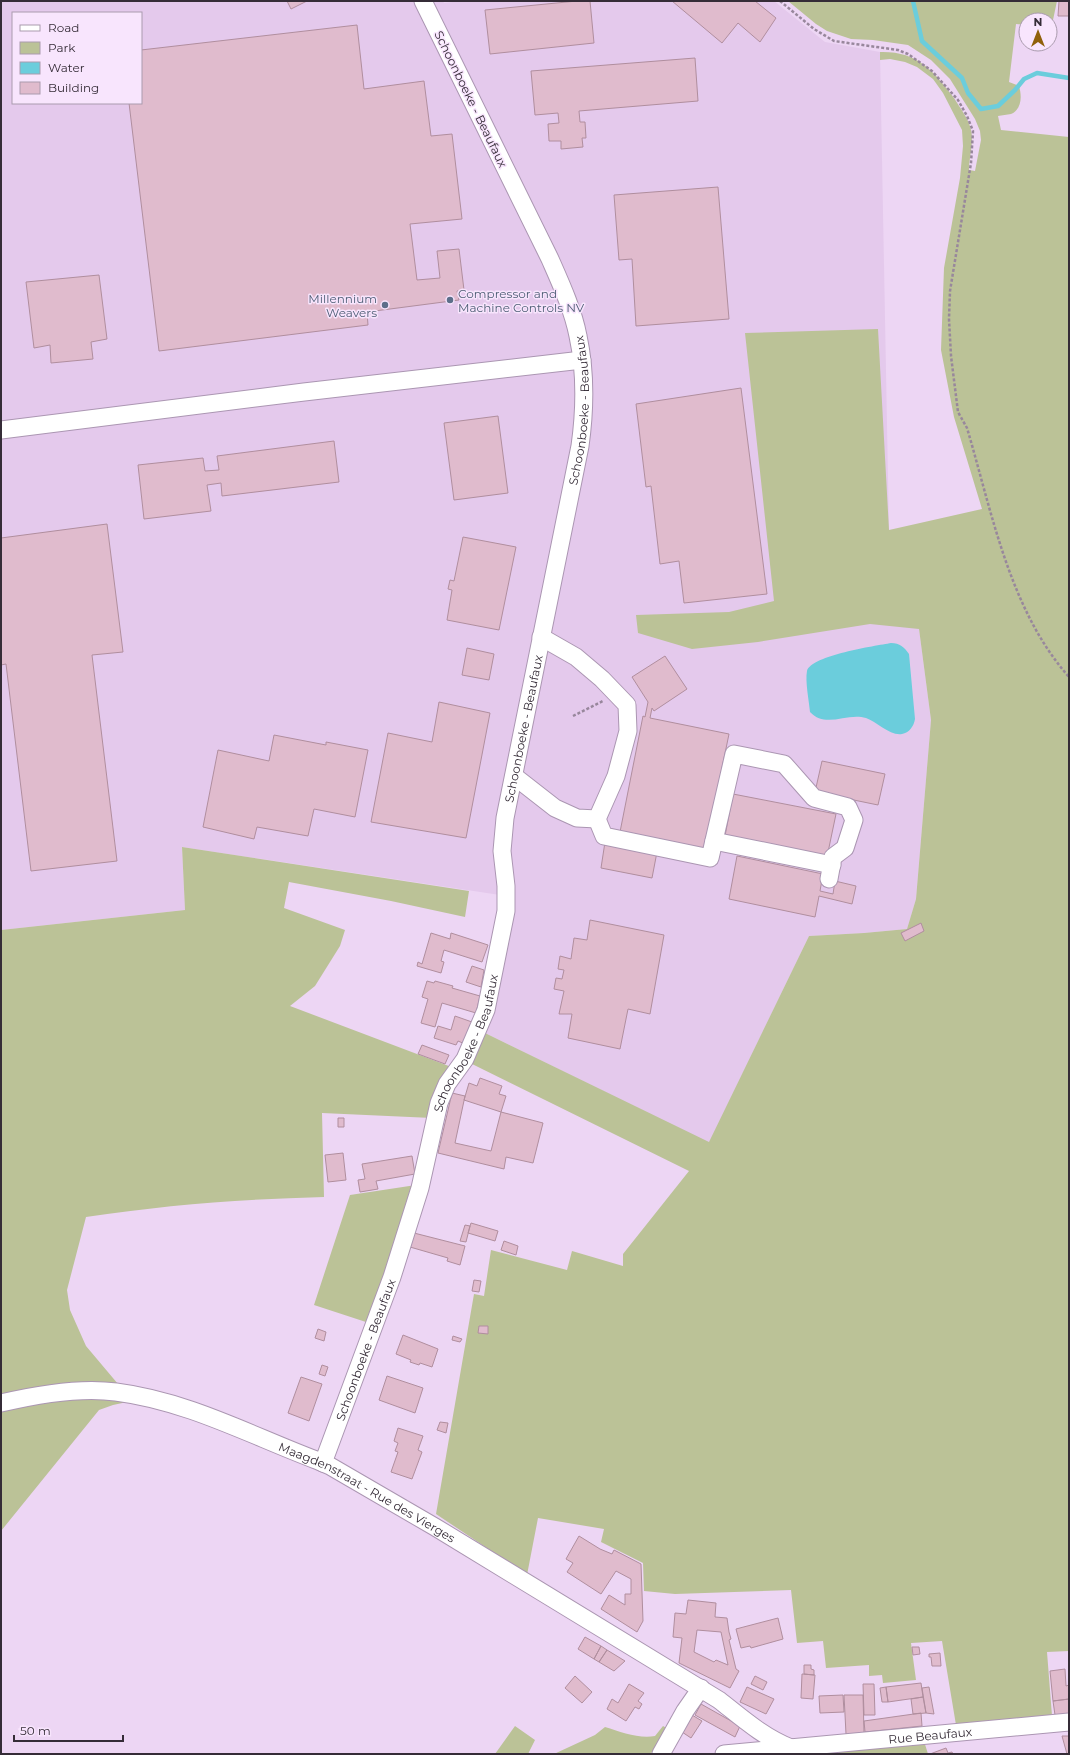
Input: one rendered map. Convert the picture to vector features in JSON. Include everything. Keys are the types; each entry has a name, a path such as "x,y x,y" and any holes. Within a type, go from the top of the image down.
{"street":[{"name":"Schoonboeke - Beaufaux","path":"323,1463 397,1262 425,1171 439,1103 447,1084 465,1059 486,1010 506,911 506,886 502,851 505,818 580,446 584,400 582,360 578,336 569,306 550,259 423,1"},
{"path":"1,430 296,393 582,360"},
{"path":"541,637 576,657 602,679 626,705 628,731 616,776 597,819 604,836 710,858 734,754 784,764 814,798 848,807 854,820 845,848 833,857 830,872 714,841"},
{"path":"514,776 554,808 577,818 597,819"},
{"name":"Maagdenstraat - Rue des Vierges","path":"1,1403 59,1393 114,1392 139,1395 200,1412 323,1463 424,1521 701,1688"},
{"path":"661,1754 685,1711 701,1688"},
{"name":"Rue Beaufaux","path":"701,1688 719,1700 759,1732 791,1748"},
{"name":"Rue Beaufaux","path":"724,1754 1069,1722"}],"path":[{"path":"780,1 825,37 841,42 898,50 908,54 932,71 958,100 973,131 971,164 950,291 949,319 951,356 958,412 967,428 1006,562 1016,586 1032,623 1052,655 1069,677"},
{"path":"573,716 616,694"}],"shaded area":[{"path":"1,1 443,1 444,3 461,1 774,1 825,42 880,52 889,530 919,629 931,720 916,899 907,929 809,936 709,1143 485,1033 494,1015 506,957 514,901 500,895 182,847 185,910 1,930"}],"green space":[{"path":"788,1 1057,1 1055,12 1018,12 1018,24 1016,24 1009,82 1019,86 1021,94 1020,102 1015,112 998,116 1001,130 1069,137 1069,1651 1047,1652 1052,1716 956,1725 942,1641 911,1643 916,1680 883,1683 882,1675 869,1676 869,1665 826,1668 823,1641 797,1643 791,1590 675,1594 644,1591 643,1563 601,1542 604,1529 538,1518 527,1575 436,1514 474,1294 484,1296 491,1250 567,1270 572,1251 623,1266 623,1254 689,1171 470,1063 485,1033 709,1142 809,936 907,929 916,899 931,720 919,629 870,624 758,642 692,649 638,633 636,615 729,612 774,601 745,333 878,329 889,530 982,509 954,417 941,350 944,268 960,178 963,146 962,130 943,93 933,79 917,67 905,62 890,59 880,60 880,52 904,55 923,64 939,79 954,98 966,118 971,130 972,140 969,170 975,171 981,140 980,131 975,119 950,79 931,60 908,45 873,40 851,39 827,31"},
{"path":"182,847 469,891 465,917 391,901 289,882 284,908 345,930 340,946 315,986 290,1006 454,1068 432,1118 322,1113 324,1197 205,1203 86,1217 67,1290 70,1310 86,1346 118,1384 1,1397 1,930 185,910"},
{"path":"416,1185 369,1323 314,1305 350,1195"},
{"path":"84,1396 127,1402 99,1410 1,1531 1,1410"},
{"path":"515,1726 535,1740 528,1754 495,1754"},
{"path":"663,1726 670,1730 654,1752 646,1754 554,1754 595,1735 605,1727 643,1737 649,1737 655,1736"},
{"path":"924,1741 928,1754 839,1754 838,1750"}],"water":[{"path":"891,643 902,646 909,654 915,719 914,724 909,731 902,734 897,734 888,731 866,718 851,717 830,720 816,717 810,712 807,671 811,665 820,660 845,652"}],"building":[{"path":"287,1 307,1 291,9"},
{"path":"590,1 594,43 490,54 485,10"},
{"path":"672,1 755,1 776,18 760,42 738,23 722,43"},
{"path":"1059,1 1069,1 1069,16 1058,16"},
{"path":"357,25 364,89 424,81 431,136 452,134 462,219 410,224 417,280 440,278 437,251 459,249 464,290 457,291 459,300 367,312 368,325 159,351 129,104 142,104 142,50"},
{"path":"695,58 698,101 579,111 580,122 585,122 586,138 582,138 583,147 561,149 561,141 549,141 548,124 559,123 558,113 535,115 531,71"},
{"path":"718,187 729,319 636,326 632,259 619,260 614,195"},
{"path":"99,275 107,339 91,342 93,359 51,363 50,345 34,348 26,282"},
{"path":"741,388 767,594 684,603 679,561 660,564 651,486 646,487 636,404"},
{"path":"498,416 508,493 454,500 444,423"},
{"path":"334,441 339,482 222,496 221,483 207,485 211,511 144,519 138,465 203,458 205,471 219,470 217,456"},
{"path":"107,524 123,652 92,655 117,861 31,871 6,664 1,665 1,538"},
{"path":"463,537 516,547 499,630 447,620 452,590 448,589 450,580 454,581"},
{"path":"467,648 494,654 489,680 462,675"},
{"path":"665,656 687,689 654,711 652,708 650,718 729,734 705,850 620,832 643,716 645,717 648,702 632,677"},
{"path":"439,702 490,713 466,838 371,822 388,733 432,742"},
{"path":"274,735 326,745 326,742 368,750 355,817 314,809 308,836 257,827 254,839 203,827 218,750 269,761"},
{"path":"822,761 885,774 878,805 815,792"},
{"path":"733,794 836,814 827,857 725,836"},
{"path":"605,842 657,852 652,878 601,868"},
{"path":"737,856 823,874 820,891 833,894 835,881 856,886 852,904 819,896 815,917 729,899"},
{"path":"590,920 664,935 650,1014 628,1009 620,1049 568,1038 572,1014 559,1014 564,991 554,989 556,978 562,979 564,970 558,969 560,956 571,959 574,938 587,940"},
{"path":"921,923 924,931 905,941 901,933"},
{"path":"431,933 450,939 451,933 488,945 482,962 444,950 441,961 444,962 441,973 417,966 418,962 422,964"},
{"path":"472,966 484,970 481,987 466,982"},
{"path":"427,981 434,983 435,981 453,986 452,988 480,996 476,1013 442,1003 435,1027 421,1023 428,999 422,997"},
{"path":"455,1016 472,1022 465,1044 458,1041 456,1045 434,1038 438,1026 451,1030"},
{"path":"422,1045 449,1055 445,1064 418,1054"},
{"path":"480,1078 502,1086 499,1094 506,1096 501,1112 464,1100 469,1083 477,1086"},
{"path":"452,1093 465,1096 455,1143 491,1151 501,1112 543,1123 533,1163 506,1157 504,1169 438,1153"},
{"path":"338,1118 344,1118 344,1127 338,1127"},
{"path":"343,1153 346,1180 328,1182 325,1155"},
{"path":"412,1156 415,1174 376,1181 378,1189 360,1192 358,1180 365,1179 362,1164"},
{"path":"471,1223 498,1231 495,1241 468,1233"},
{"path":"465,1225 470,1226 466,1242 460,1241"},
{"path":"414,1233 465,1246 460,1265 447,1261 448,1258 410,1247"},
{"path":"504,1241 518,1246 516,1255 501,1250"},
{"path":"474,1280 481,1281 479,1292 472,1291"},
{"path":"479,1326 488,1326 488,1334 478,1333"},
{"path":"318,1329 326,1332 324,1341 315,1338"},
{"path":"403,1335 438,1349 432,1367 420,1363 419,1365 410,1362 411,1360 396,1354"},
{"path":"453,1336 462,1339 460,1342 452,1340"},
{"path":"322,1365 328,1367 325,1376 319,1374"},
{"path":"387,1376 423,1388 415,1413 379,1400"},
{"path":"301,1377 322,1384 309,1421 288,1413"},
{"path":"440,1422 448,1423 446,1433 437,1430"},
{"path":"398,1428 423,1436 418,1450 422,1452 412,1479 391,1472 398,1452 395,1451 398,1443 394,1441"},
{"path":"579,1536 600,1549 612,1554 614,1550 641,1564 643,1621 637,1632 601,1609 609,1595 625,1605 625,1594 631,1594 631,1579 616,1571 601,1594 567,1572 573,1563 566,1559"},
{"path":"688,1600 716,1603 715,1617 727,1618 731,1639 729,1640 736,1669 739,1671 730,1688 679,1663 682,1638 673,1637 675,1613 686,1614","holes":["697,1630 721,1632 728,1665 716,1660 714,1662 694,1652"]},
{"path":"778,1618 783,1639 751,1648 750,1646 741,1648 736,1629"},
{"path":"585,1637 601,1646 594,1659 578,1649"},
{"path":"601,1646 607,1650 599,1662 594,1659"},
{"path":"912,1647 919,1647 920,1654 913,1655"},
{"path":"607,1650 625,1661 614,1671 599,1662"},
{"path":"940,1653 941,1666 932,1666 931,1657 929,1657 929,1654"},
{"path":"804,1665 811,1665 811,1669 814,1670 814,1675 804,1674"},
{"path":"1065,1669 1066,1686 1069,1685 1069,1699 1053,1701 1050,1671"},
{"path":"802,1674 815,1675 813,1699 801,1698"},
{"path":"575,1676 592,1692 582,1703 565,1688"},
{"path":"755,1676 767,1682 763,1690 751,1684"},
{"path":"921,1683 923,1697 888,1702 886,1687"},
{"path":"629,1684 644,1693 638,1701 642,1704 639,1709 635,1707 626,1721 607,1709 612,1699 618,1703"},
{"path":"863,1684 874,1684 875,1715 864,1715"},
{"path":"747,1687 774,1699 766,1714 740,1702"},
{"path":"886,1687 888,1702 882,1702 880,1688"},
{"path":"929,1687 934,1714 926,1713 922,1688"},
{"path":"843,1695 844,1712 820,1713 819,1696"},
{"path":"844,1695 863,1695 864,1733 846,1734"},
{"path":"923,1697 926,1713 913,1714 911,1699"},
{"path":"1069,1699 1069,1714 1055,1715 1053,1701"},
{"path":"701,1704 740,1726 735,1737 695,1715"},
{"path":"921,1713 922,1726 865,1732 864,1721"},
{"path":"692,1715 702,1721 691,1738 682,1732"},
{"path":"1062,1736 1069,1736 1069,1754 1067,1754"},
{"path":"946,1748 948,1753 952,1752 953,1754 930,1754"}],"waterway":[{"path":"913,1 922,41 962,78 968,93 981,109 998,106 1024,79 1037,73 1069,78"}],"place":[{"name":"Compressor and Machine Controls NV","path":"450,300"},
{"name":"Millennium Weavers","path":"385,305"}]}
